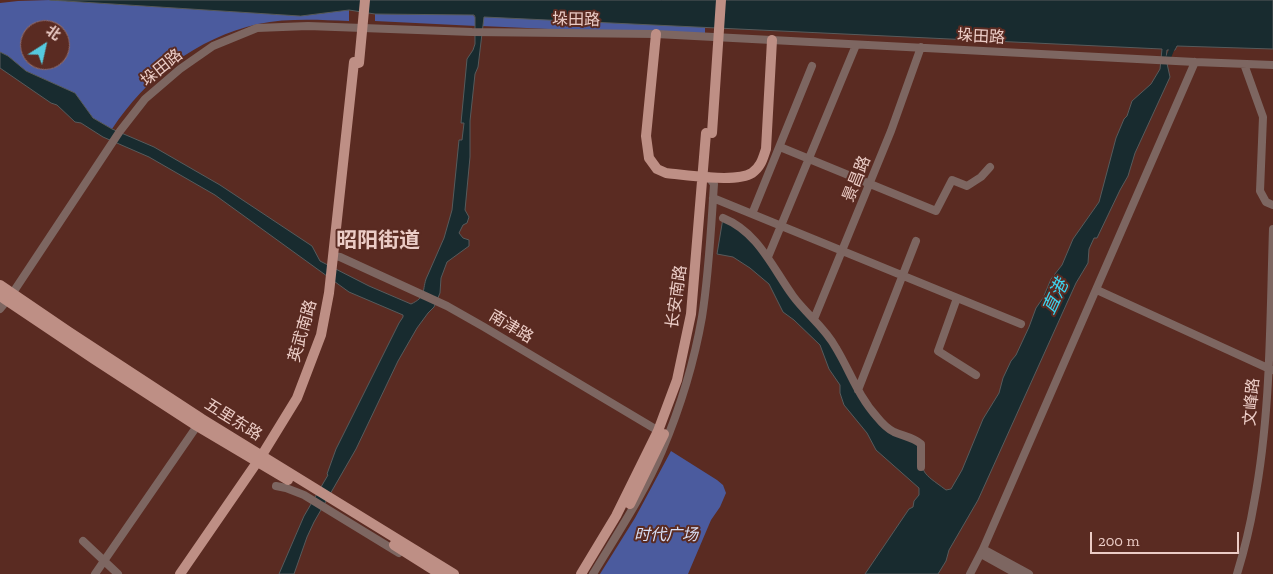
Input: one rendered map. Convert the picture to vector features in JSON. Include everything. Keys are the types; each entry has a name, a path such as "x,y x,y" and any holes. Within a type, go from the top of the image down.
{"main road":[{"path":"356,63 360,0"},
{"path":"356,63 366,0"},
{"name":"长安南路","path":"709,133 714,0"},
{"name":"长安南路","path":"588,574 626,512 663,434 677,380 691,314 721,0"},
{"path":"656,34 646,136 649,158 657,169 666,173 732,178 746,176 753,172 762,162 766,149 772,40"},
{"name":"英武南路","path":"180,574 302,400 326,337 336,261 356,63"},
{"name":"五里东路","path":"0,285 5,300 197,426 261,459"},
{"name":"五里东路","path":"5,300 194,414 304,489 440,574"},
{"name":"长安南路","path":"581,574 663,434"},
{"name":"英武南路","path":"187,574 261,459"},
{"name":"五里东路","path":"330,505 454,574"}],"street":[{"name":"垛田路","path":"5,300 120,131 145,99 180,68 213,46 257,28 308,26 472,32 656,34 1273,65"},
{"path":"768,257 856,45"},
{"name":"景昌路","path":"814,319 870,183 921,48"},
{"path":"970,574 982,552 1195,62"},
{"path":"1244,64 1263,117 1260,191 1266,202 1273,205"},
{"path":"752,214 812,66"},
{"path":"780,147 936,211 952,180 967,186 981,177 990,167"},
{"path":"593,574 646,484 663,434 686,383 702,316 706,283 714,184 705,176"},
{"path":"713,198 1021,324"},
{"path":"723,218 736,223 759,245 792,296 823,328 858,390 876,416 892,431 916,439 921,444 921,467"},
{"name":"文峰路","path":"1271,370 1273,229"},
{"path":"858,390 916,241"},
{"name":"南津路","path":"336,261 413,290 447,306 663,434"},
{"path":"1097,290 1271,370"},
{"path":"957,298 938,351 976,375"},
{"name":"文峰路","path":"1239,574 1254,503 1273,356"},
{"path":"95,574 197,426"},
{"path":"276,486 304,489"},
{"path":"330,505 432,574"},
{"path":"83,542 118,574"},
{"path":"982,552 1017,574"},
{"path":"982,552 1029,574"}],"green space":[{"path":"50,0 301,16 349,10 349,21 303,20 269,22 235,30 214,39 174,63 157,77 125,110 112,129 93,118 74,93 25,70 70,70 70,20 20,20 20,66 0,52 0,3"},
{"path":"375,14 473,15 476,19 476,26 375,21"},
{"path":"486,16 705,27 705,36 482,26 483,18"},
{"name":"时代广场","path":"671,451 717,480 723,485 726,493 720,507 711,520 688,574 600,574 635,518"}],"water":[{"path":"50,0 1273,0 1273,49 1177,46 1175,50 1167,50 1166,59 1170,77 1135,153 1128,176 1097,238 1094,238 1089,249 1088,263 1076,283 978,500 949,550 946,561 938,574 865,574 909,509 913,507 914,501 919,495 919,488 876,450 867,433 844,405 840,393 840,385 829,369 820,345 783,312 769,284 733,257 717,254 723,218 736,223 823,328 856,387 892,431 921,444 924,472 946,490 951,489 962,470 983,419 999,393 1003,378 1016,355 1036,308 1043,298 1051,279 1062,265 1073,239 1099,202 1116,138 1132,101 1151,84 1160,69 1162,49 484,17 470,121 470,157 465,210 469,217 459,233 463,238 469,240 469,246 447,262 441,278 440,293 434,307 417,328 398,361 356,449 314,522 294,574 279,574 304,516 328,475 336,449 403,315 349,292 215,195 149,157 103,137 81,123 75,122 57,105 51,103 0,68 0,52 20,66 20,70 25,70 75,93 93,118 112,129 154,147 220,185 312,246 320,261 369,286 411,304 423,294 426,279 444,238 452,210 459,140 462,140 464,123 461,123 467,59 475,44 475,17 474,15 375,14 349,10 301,16"}],"waterway":[{"name":"直港","path":"1167,61 1174,44"}],"district":[{"name":"昭阳街道","path":"378,241"}]}
